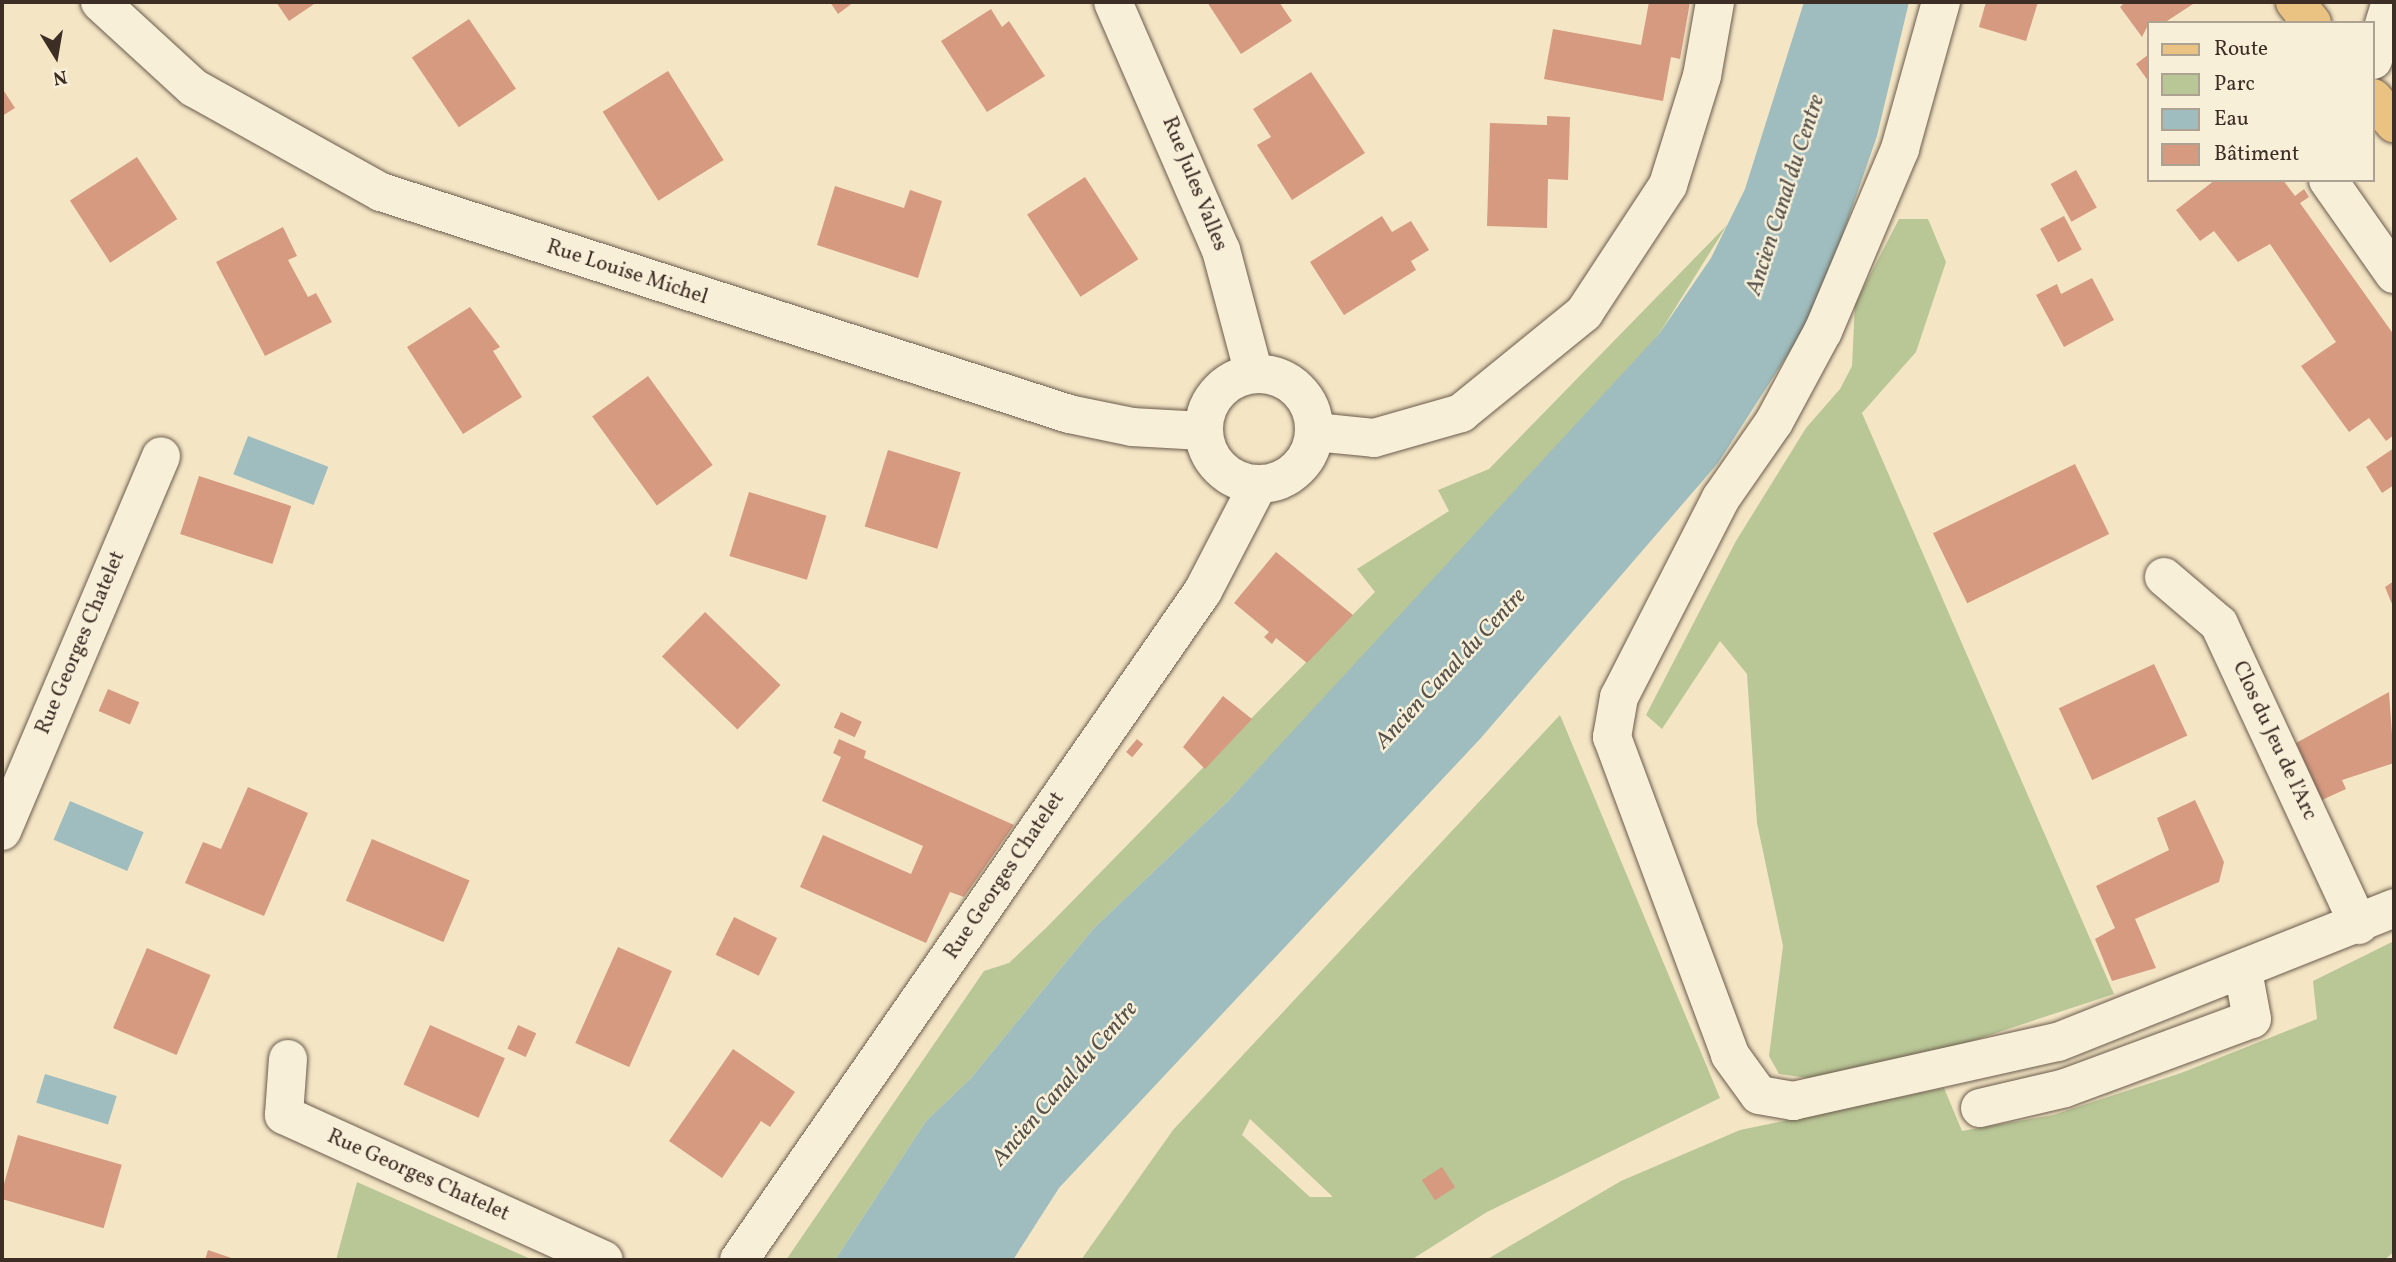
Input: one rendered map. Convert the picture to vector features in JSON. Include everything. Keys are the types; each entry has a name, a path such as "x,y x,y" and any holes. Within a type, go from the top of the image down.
{"main road":[{"path":"2295,2 2310,21"},
{"path":"2375,100 2394,123"}],"street":[{"name":"Rue Louise Michel","path":"100,2 194,88 381,192 1069,414 1143,429 1203,431"},
{"name":"Rue Jules Valles","path":"1113,2 1221,250 1254,374"},
{"path":"1315,432 1402,435 1461,413 1584,313 1668,185 1702,76 1715,2"},
{"path":"1941,2 1900,149 1866,233 1774,422 1721,498 1619,697 1612,737 1730,1055 1759,1095 1793,1101 2058,1042 2243,971 2394,908"},
{"path":"2375,53 2390,2"},
{"path":"2329,182 2394,274"},
{"path":"1254,374 1273,376 1304,396 1315,432 1307,456 1290,475 1258,485 1241,482 1214,462 1203,431 1212,399 1231,382 1254,374"},
{"name":"Rue Georges Chatelet","path":"2,831 161,456"},
{"name":"Rue Georges Chatelet","path":"739,1260 1203,591 1258,485"},
{"name":"Clos du Jeu de l'Arc","path":"2164,577 2219,624 2358,925"},
{"path":"1980,1108 2065,1088 2252,1019 2243,971"},
{"name":"Rue Georges Chatelet","path":"288,1059 284,1115 604,1260"}],"green space":[{"path":"1899,219 1928,219 1946,262 1916,352 1862,413 2114,994 1926,1056 1815,1079 1779,1074 1769,1056 1783,946 1757,823 1747,674 1720,641 1662,729 1646,715 1736,541 1806,428 1840,389 1852,366 1855,304"},
{"path":"1727,225 1659,334 1624,377 1229,800 1093,929 971,1078 926,1121 835,1260 786,1260 984,971 1009,963 1047,927 1375,592 1357,569 1449,511 1438,490 1489,469"},
{"path":"1560,715 1720,1098 1487,1212 1411,1260 1081,1260 1173,1130","holes":["1250,1119 1332,1196 1310,1197 1242,1135"]},
{"path":"2394,941 2394,1252 2384,1260 1486,1260 1621,1181 1740,1130 1944,1088 1962,1131 2053,1115 2181,1073 2317,1019 2313,981"},
{"path":"357,1182 533,1260 336,1260"}],"water":[{"name":"Ancien Canal du Centre","path":"1804,2 1909,2 1877,136 1817,309 1718,463 1480,739 1059,1188 1013,1260 835,1260 926,1121 971,1078 1093,929 1229,800 1659,334 1711,258 1745,189"},
{"path":"248,436 328,467 314,505 233,474"},
{"path":"70,801 144,832 127,871 54,840"},
{"path":"45,1074 117,1096 108,1125 36,1103"}],"building":[{"path":"276,2 317,2 289,21"},
{"path":"830,2 854,2 838,14"},
{"path":"1207,2 1279,2 1292,21 1241,54"},
{"path":"1649,2 1690,2 1680,59 1671,57 1663,101 1544,79 1553,29 1641,45"},
{"path":"1986,2 2038,2 2026,41 1979,27"},
{"path":"2125,2 2196,2 2167,21 2148,21 2142,37 2120,7"},
{"path":"991,9 1002,27 1009,21 1045,76 987,112 941,41"},
{"path":"469,19 516,89 459,127 412,58"},
{"path":"2148,55 2148,81 2136,64"},
{"path":"668,71 724,160 658,201 603,112"},
{"path":"1311,72 1365,153 1292,200 1257,145 1271,137 1253,109"},
{"path":"2,88 15,108 2,116"},
{"path":"1547,116 1570,117 1568,180 1548,179 1547,228 1487,226 1490,123 1547,125"},
{"path":"137,157 177,219 110,263 70,201"},
{"path":"2076,170 2097,208 2071,222 2051,184"},
{"path":"1085,177 1138,259 1081,297 1027,215"},
{"path":"2212,182 2284,182 2295,196 2304,189 2309,197 2300,203 2394,335 2394,435 2386,441 2369,418 2349,432 2301,366 2336,342 2270,244 2238,262 2214,231 2200,241 2176,210"},
{"path":"835,186 904,208 910,190 942,201 918,278 817,245"},
{"path":"1382,216 1392,232 1411,221 1429,250 1411,261 1416,270 1344,315 1310,262"},
{"path":"2064,216 2082,250 2058,262 2040,229"},
{"path":"283,227 297,256 288,260 308,297 316,293 332,322 265,356 216,262"},
{"path":"2092,278 2114,320 2064,347 2036,295 2057,284 2061,294"},
{"path":"470,307 500,347 493,351 522,397 463,434 407,347"},
{"path":"648,376 713,465 657,506 592,417"},
{"path":"2394,448 2394,485 2382,493 2366,467"},
{"path":"888,450 961,472 937,549 865,527"},
{"path":"2075,464 2109,534 1967,603 1933,533"},
{"path":"199,476 291,506 272,564 180,534"},
{"path":"749,492 826,516 807,580 729,556"},
{"path":"1276,552 1353,615 1307,663 1276,638 1272,644 1264,637 1269,632 1234,603"},
{"path":"2394,581 2394,609 2385,587"},
{"path":"705,612 781,685 737,730 662,657"},
{"path":"2154,664 2187,736 2092,780 2059,708"},
{"path":"108,689 139,702 130,724 99,711"},
{"path":"2389,692 2394,763 2342,780 2346,789 2322,800 2296,743"},
{"path":"1223,696 1252,719 1205,769 1183,747"},
{"path":"841,712 862,722 855,737 834,727"},
{"path":"839,739 866,751 864,758 1014,825 964,897 950,892 926,943 800,887 823,835 911,874 923,846 822,801 841,757 833,753"},
{"path":"1137,739 1143,744 1132,757 1126,752"},
{"path":"248,787 308,813 264,916 185,883 203,842 221,849"},
{"path":"2195,800 2224,862 2219,882 2135,919 2156,968 2112,981 2095,939 2115,928 2096,886 2169,850 2157,818"},
{"path":"372,839 470,880 443,942 346,901"},
{"path":"734,917 777,938 759,976 716,955"},
{"path":"618,947 672,971 629,1067 575,1043"},
{"path":"147,948 211,975 177,1055 113,1028"},
{"path":"430,1025 505,1058 478,1118 404,1084"},
{"path":"518,1025 536,1033 526,1057 507,1049"},
{"path":"733,1049 795,1092 770,1127 761,1121 722,1178 669,1141"},
{"path":"18,1135 122,1165 104,1228 2,1199"},
{"path":"1442,1167 1455,1187 1435,1200 1422,1180"},
{"path":"208,1250 237,1260 205,1260"}]}
